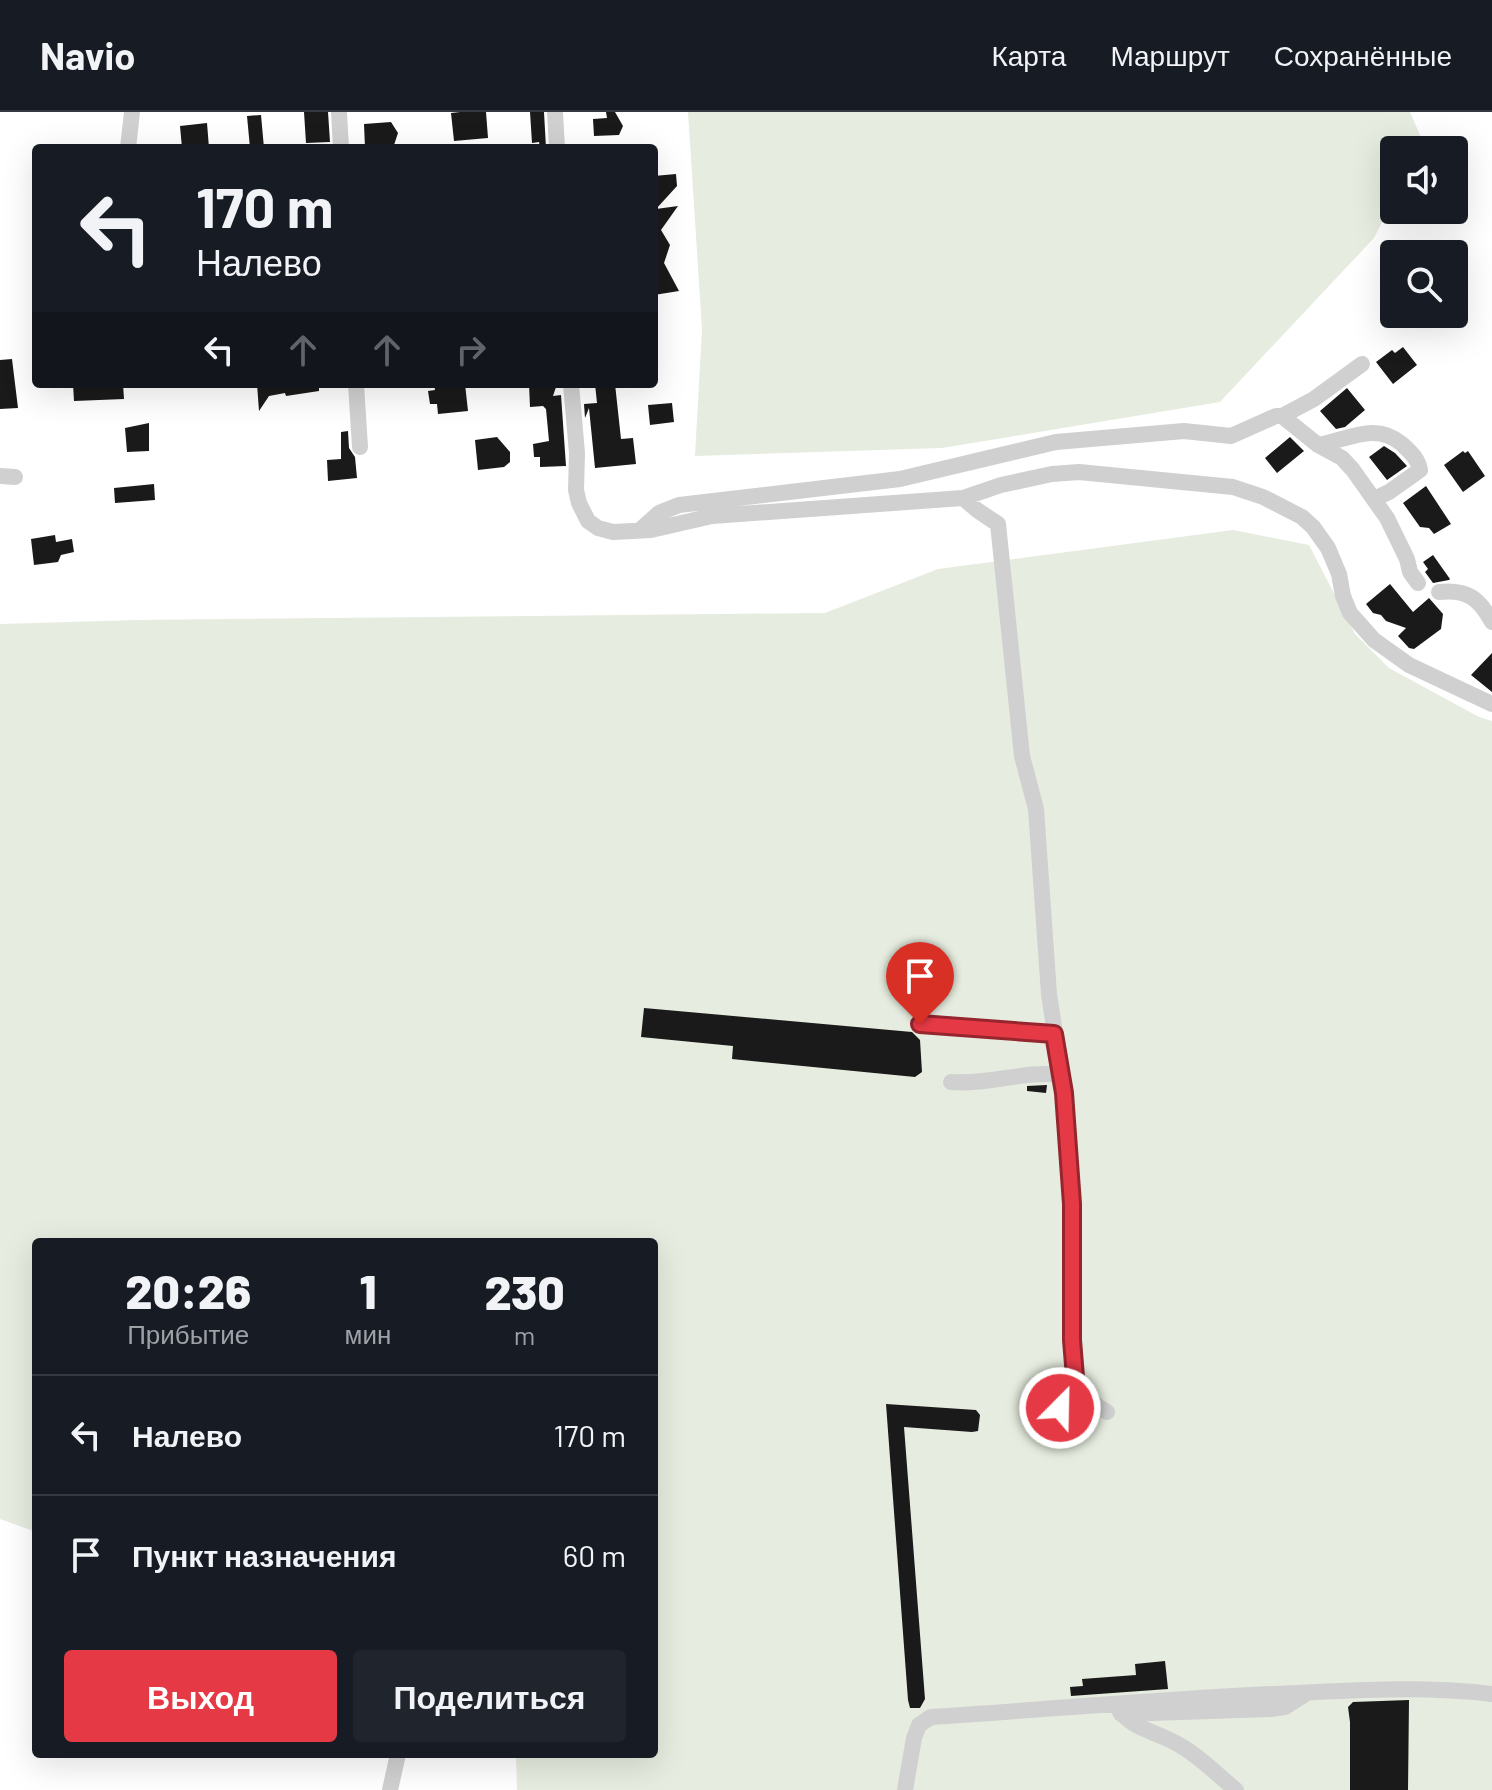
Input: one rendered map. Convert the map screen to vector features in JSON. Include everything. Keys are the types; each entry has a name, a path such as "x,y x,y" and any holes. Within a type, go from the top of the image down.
{"street":[{"path":"128,144 132,112"},
{"path":"339,112 341,144"},
{"path":"555,112 557,144"},
{"path":"640,530 659,513 679,505 900,479 1056,442 1184,431 1231,436 1282,416 1314,399 1362,364"},
{"path":"356,388 360,447"},
{"path":"571,388 579,503 588,521 598,528 613,532 640,530 712,516 963,498 1001,485 1052,474 1079,472 1233,487 1263,497 1302,517 1313,527 1328,548 1350,613 1374,640 1409,665 1492,704"},
{"path":"1282,416 1318,445 1342,458 1387,518 1410,572 1418,583"},
{"path":"1318,445 1367,432 1379,432 1397,440 1411,452 1420,470 1374,499"},
{"path":"963,498 998,524 1022,756 1036,809 1046,962 1062,1075 1072,1204 1075,1377 1067,1400 1060,1408 1036,1411"},
{"path":"1439,592 1454,590 1470,594 1480,602 1492,622"},
{"path":"920,1024 1054,1034"},
{"path":"951,1082 991,1082 1042,1073 1062,1075"},
{"path":"1075,1377 1095,1405 1107,1412"},
{"path":"905,1790 914,1738 919,1725 931,1717 1118,1709 1308,1692 1398,1689 1492,1694"},
{"path":"1118,1709 1134,1725 1178,1744 1204,1761 1236,1790"},
{"path":"390,1790 397,1758"}],"shaded area":[{"path":"688,112 1410,112 1420,136 1380,136 1381,224 1374,238 1220,402 942,448 695,456 702,329"},
{"path":"1233,530 1309,545 1355,634 1389,668 1492,721 1492,1790 517,1790 516,1758 658,1758 658,1238 32,1238 32,1531 0,1519 0,624 825,613 938,569"}],"building":[{"path":"304,112 328,112 330,142 306,143"},
{"path":"486,112 488,138 454,141 451,113"},
{"path":"530,112 544,112 546,144 532,143"},
{"path":"606,112 615,112 623,126 619,135 594,136 593,119 607,118"},
{"path":"261,115 264,144 250,144 247,116"},
{"path":"391,122 398,133 394,144 365,144 364,124"},
{"path":"207,123 209,144 182,144 180,126"},
{"path":"676,174 677,186 658,207 658,176"},
{"path":"678,206 661,230 670,245 664,263 679,291 658,294 658,209"},
{"path":"1403,347 1417,365 1393,384 1376,362 1392,350 1395,353"},
{"path":"12,359 18,408 0,409 0,360"},
{"path":"73,388 123,388 124,399 74,401"},
{"path":"257,388 319,388 319,391 269,396 259,411"},
{"path":"465,388 468,411 438,414 437,404 430,404 428,391"},
{"path":"529,388 556,388 553,396 561,395 566,466 540,467 540,457 534,457 533,444 549,441 546,409 543,406 530,407"},
{"path":"595,388 615,388 621,439 633,438 636,464 595,468 589,408 585,418 584,404 597,403"},
{"path":"1347,388 1365,410 1345,427 1336,429 1320,411"},
{"path":"672,403 674,422 650,425 648,405"},
{"path":"149,423 149,451 127,452 125,428"},
{"path":"348,431 357,478 328,481 327,460 341,459 341,432"},
{"path":"497,437 510,452 510,462 504,467 478,470 475,440"},
{"path":"1290,437 1304,451 1277,473 1265,458"},
{"path":"1384,446 1407,466 1387,480 1369,457"},
{"path":"1463,451 1468,451 1485,476 1463,492 1444,465"},
{"path":"154,484 155,500 115,503 114,488"},
{"path":"1426,486 1451,524 1434,534 1429,528 1420,527 1403,503"},
{"path":"55,535 56,542 72,539 74,552 61,555 58,562 34,565 31,539"},
{"path":"1433,555 1449,580 1433,583 1425,572 1428,569 1423,562"},
{"path":"1390,584 1413,612 1429,598 1443,614 1441,629 1414,649 1398,636 1406,628 1386,621 1366,604"},
{"path":"1492,653 1492,692 1471,675"},
{"path":"644,1008 912,1032 920,1040 922,1072 915,1077 732,1059 733,1046 641,1037"},
{"path":"1047,1085 1046,1093 1027,1091 1027,1086"},
{"path":"886,1404 976,1410 980,1415 978,1431 972,1432 904,1427 925,1699 920,1708 910,1708 908,1700"},
{"path":"1165,1661 1168,1689 1071,1696 1070,1687 1083,1686 1082,1679 1136,1675 1135,1664"},
{"path":"1409,1700 1408,1790 1350,1790 1348,1707 1353,1702"}],"route":[{"path":"920,1024 1054,1034 1064,1093 1072,1204 1075,1377 1067,1400 1060,1408"}]}
